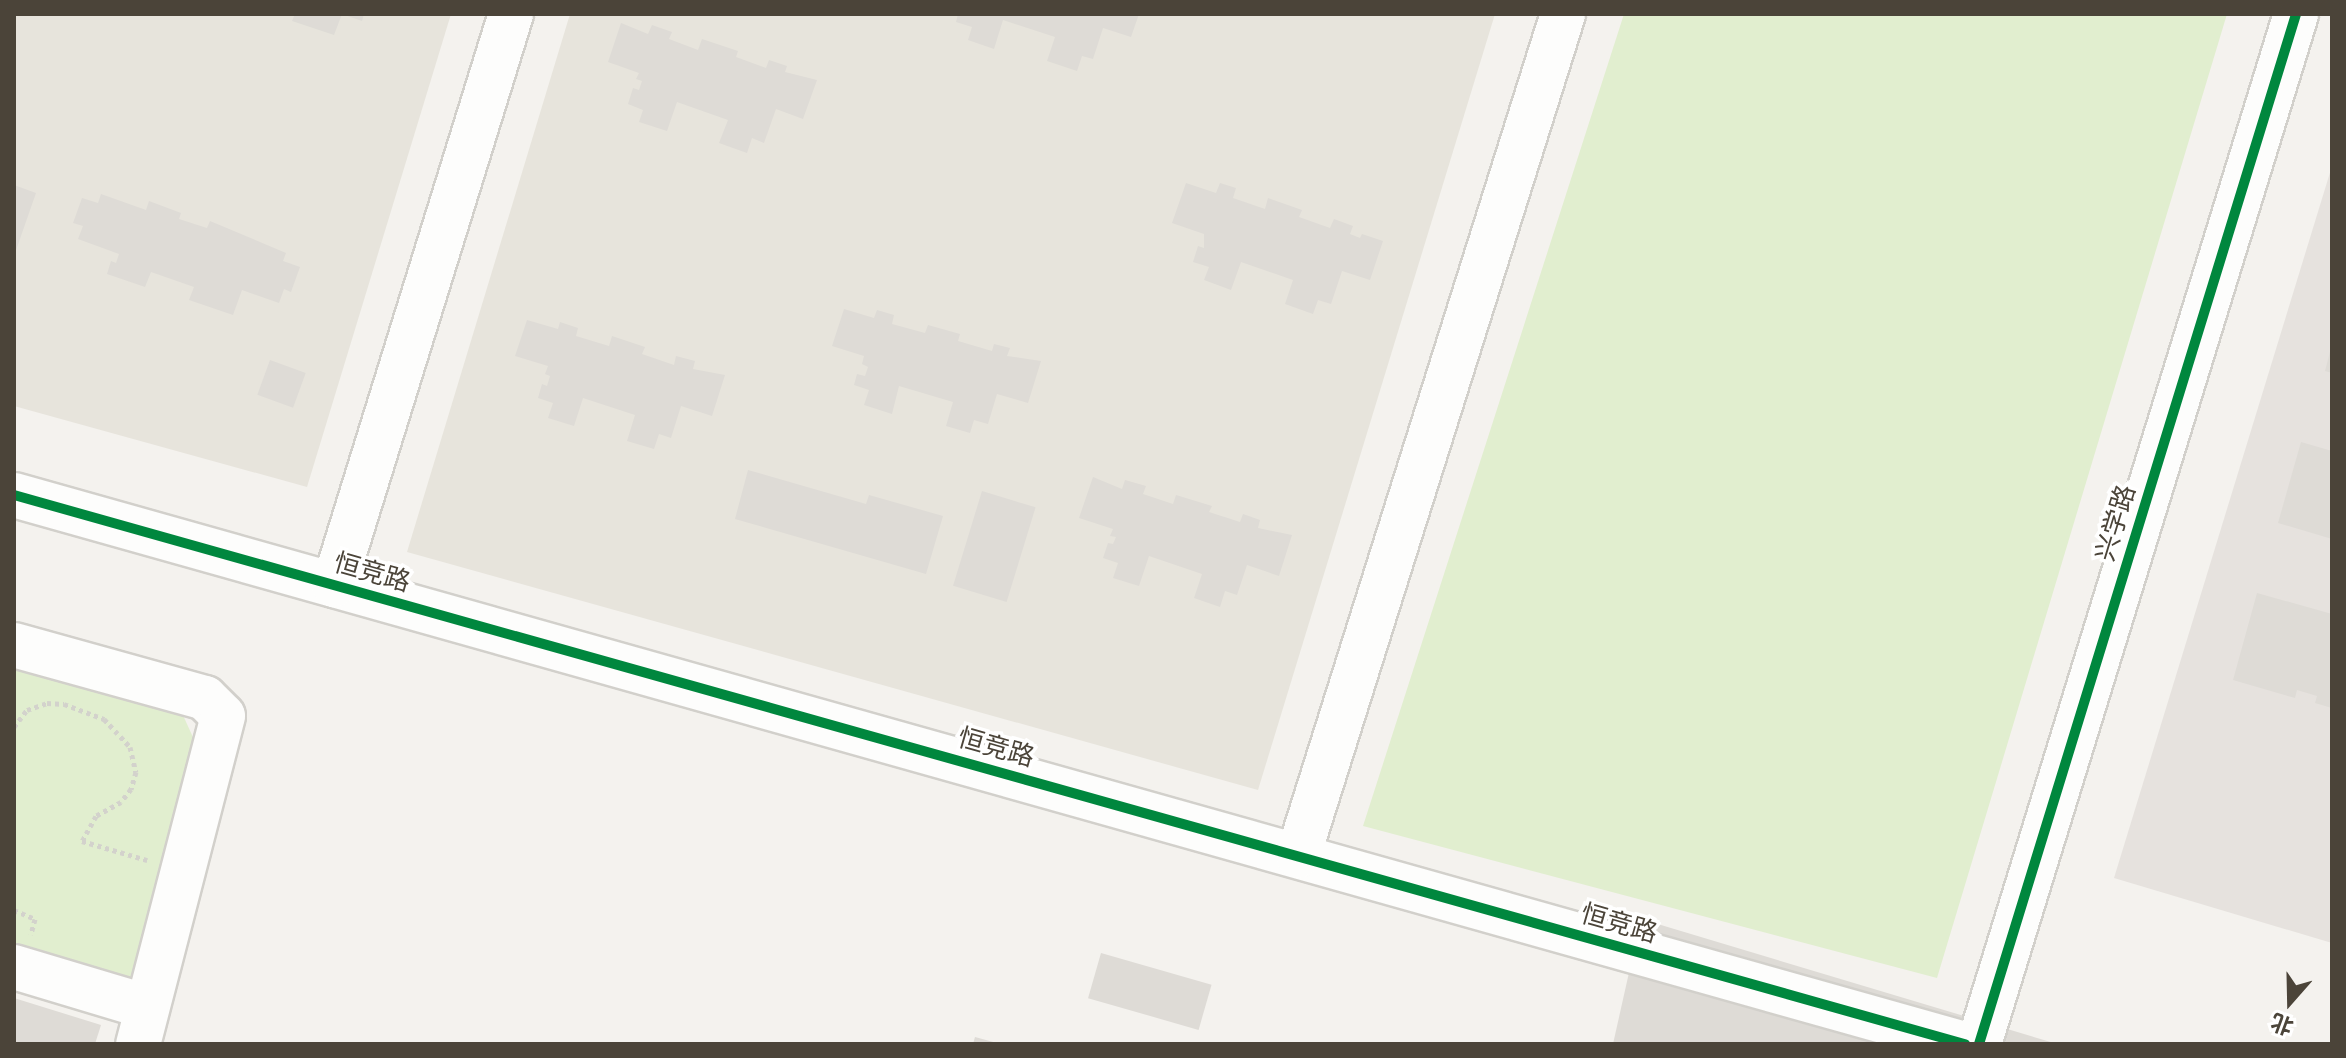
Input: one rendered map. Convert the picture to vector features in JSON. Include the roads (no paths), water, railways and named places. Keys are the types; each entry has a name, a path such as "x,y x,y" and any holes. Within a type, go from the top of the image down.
{"street":[{"path":"334,585 511,14"},
{"path":"1298,856 1563,14"},
{"name":"兴学路","path":"1979,1044 2296,14"},
{"name":"恒竞路","path":"14,495 1965,1044"},
{"path":"14,645 205,698 223,716 142,1026 14,967"}]}
